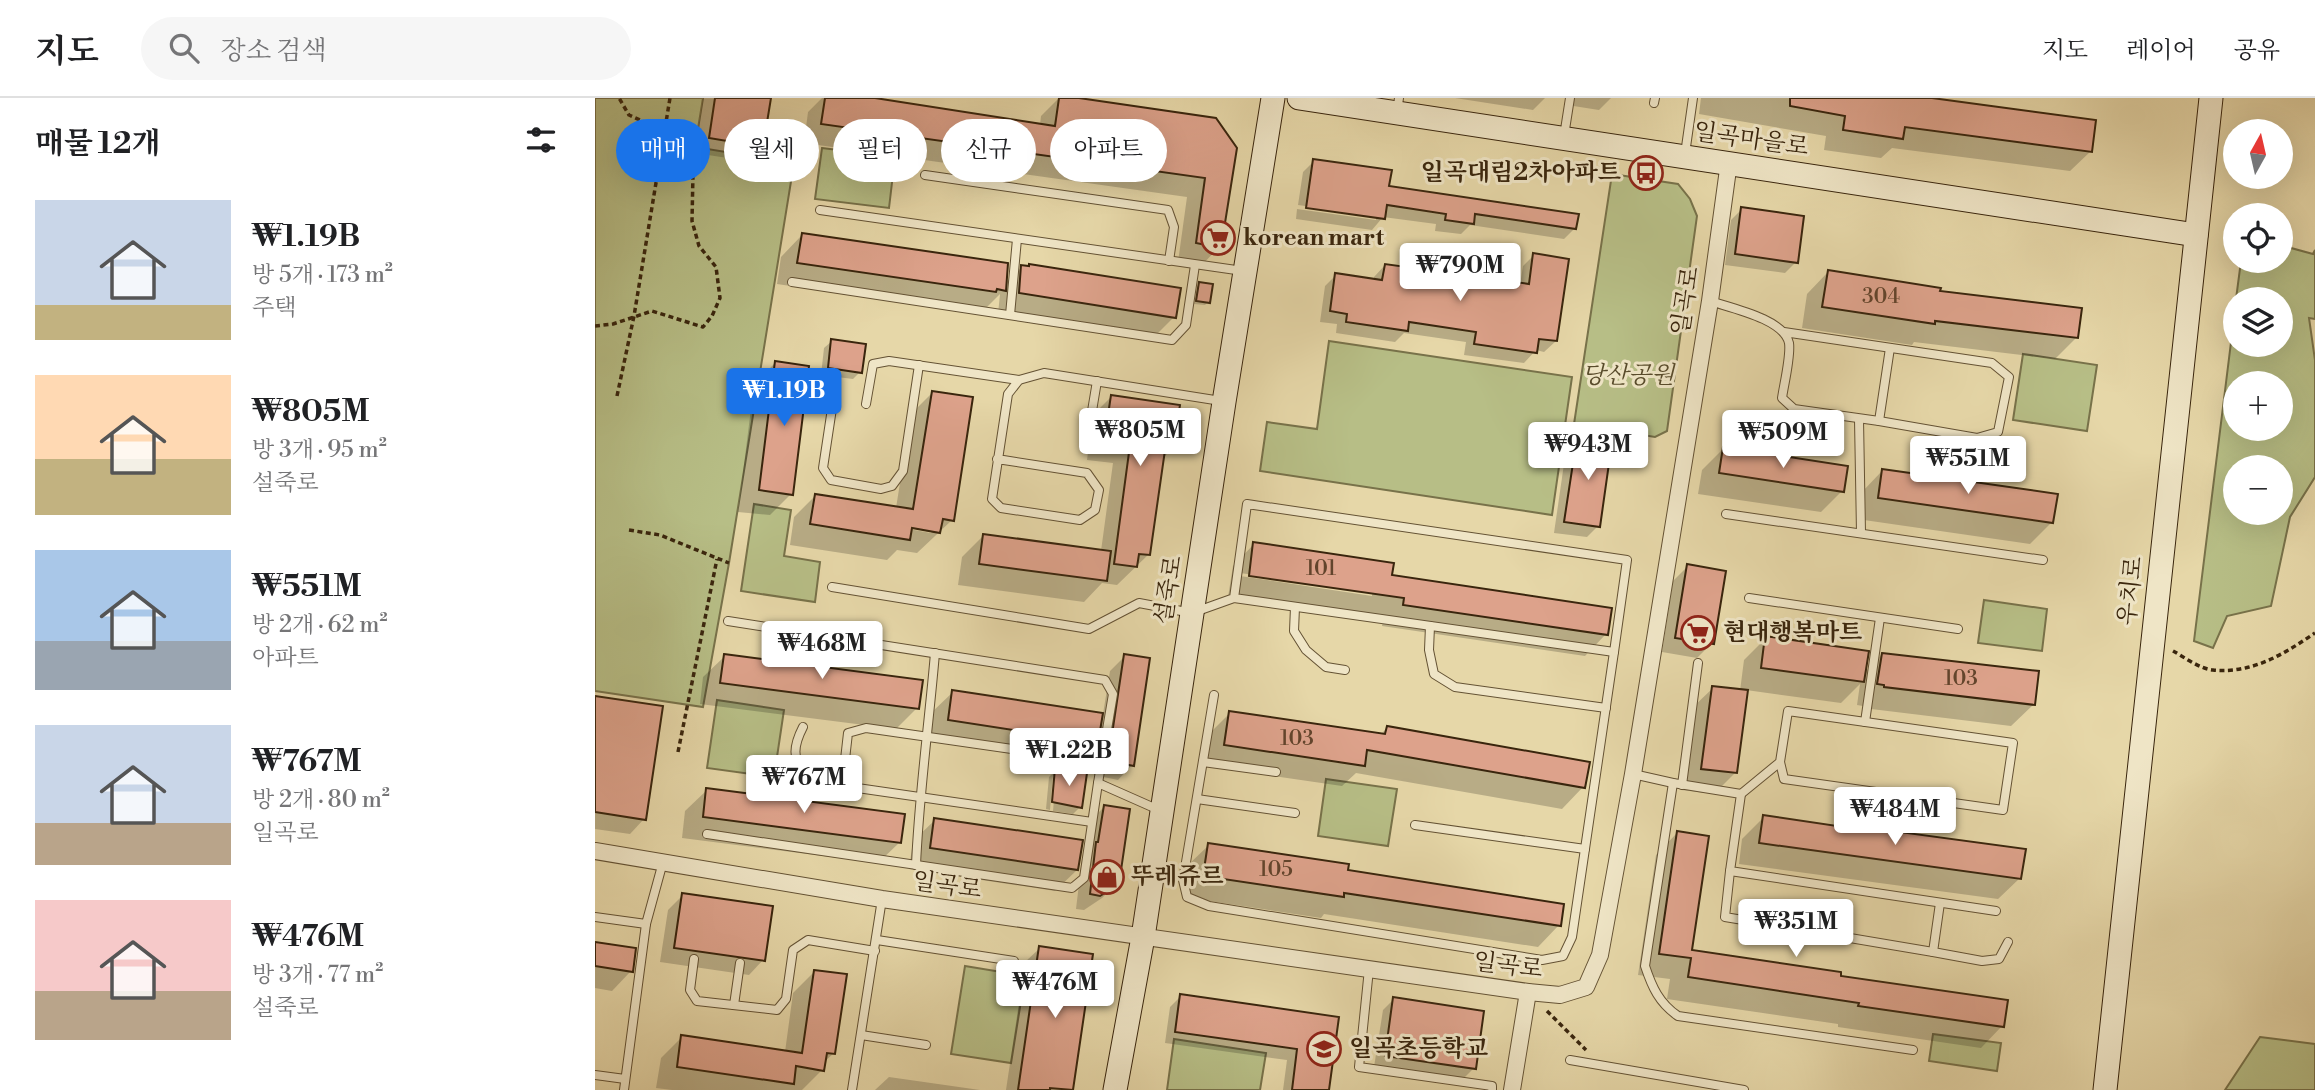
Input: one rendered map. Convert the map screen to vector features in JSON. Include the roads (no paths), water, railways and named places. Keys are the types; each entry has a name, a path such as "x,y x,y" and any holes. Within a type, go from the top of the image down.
{"main road":[{"name":"설죽로","path":"1115,1090 1143,937 1273,98"},
{"name":"일곡마을로","path":"1299,98 1398,105 1564,139 2196,235"},
{"name":"우치로","path":"2105,1090 2211,98"}],"street":[{"name":"일곡로","path":"595,852 882,899 1528,992 1560,995 1586,987 1600,956 1633,774 1710,301 1729,162"},
{"path":"1512,1090 1528,992"}],"lane":[{"path":"1564,139 1570,98"},
{"path":"1684,157 1693,98"},
{"path":"927,175 1168,211 1174,227 1169,261"},
{"path":"820,210 1245,271"},
{"path":"1010,316 1017,239"},
{"path":"792,282 1171,340 1186,325 1195,265"},
{"path":"1710,301 1769,321 1784,332 1992,363 2009,377 1998,432 1977,438 1794,410 1782,398 1789,344 1784,332"},
{"path":"1879,421 1890,348"},
{"path":"866,404 873,364 889,361 1019,380 1044,373 1224,402"},
{"path":"836,383 823,468 831,480 881,489 892,486 903,471 919,365"},
{"path":"997,459 1087,473 1099,490 1095,510 1080,520 1001,508 992,499 997,459 1008,394 1019,380"},
{"path":"1089,435 1097,381"},
{"path":"1859,419 1861,533"},
{"path":"1214,695 1183,880 1187,897 1209,906 1542,960 1563,956 1572,937 1627,560 1247,504 1234,598"},
{"path":"1726,514 2043,560"},
{"path":"832,587 1089,629 1139,603 1192,613 1234,598 1614,652"},
{"path":"1749,598 1958,629"},
{"path":"1295,607 1294,631 1305,650 1326,667 1345,670"},
{"path":"1865,722 1880,618"},
{"path":"707,834 1072,888 1084,878 1113,694 1105,680 729,621"},
{"path":"1430,626 1429,650 1434,674 1455,687 1605,709"},
{"path":"916,865 919,798 935,653"},
{"path":"1698,663 1645,966 1652,988 1666,1008 1678,1016 1913,1050"},
{"path":"1788,711 2013,743 2003,810 1784,779 1780,762 1788,711"},
{"path":"803,727 795,742 797,759 802,770 823,783 1092,822"},
{"path":"842,786 848,733 866,728 1102,762"},
{"path":"1203,762 1276,772"},
{"path":"1780,762 1741,794 1725,916 1982,961 1999,959 2008,942"},
{"path":"1633,774 1741,794"},
{"path":"1098,783 1162,811"},
{"path":"1197,799 1295,813"},
{"path":"1415,825 1585,849"},
{"path":"624,1090 646,924 663,862"},
{"path":"1730,871 1996,911"},
{"path":"852,1090 882,899"},
{"path":"1933,952 1940,903"},
{"path":"595,917 646,924"},
{"path":"694,959 690,990 698,1001 777,1010 786,999 793,950 808,940 875,951"},
{"path":"877,940 1014,961"},
{"path":"734,1005 740,963"},
{"path":"1369,969 1359,1067 1492,1086 1492,1090"},
{"path":"861,1035 926,1045"},
{"path":"1570,1060 1744,1090"},
{"path":"595,1075 625,1079"}],"place":[{"name":"일곡대림2차아파트","path":"1646,173"},
{"name":"korean mart","path":"1218,238"},
{"name":"현대행복마트","path":"1698,633"},
{"name":"뚜레쥬르","path":"1107,877"},
{"name":"일곡초등학교","path":"1324,1049"}],"park label":[{"name":"당산공원","path":"1628,376"}]}
